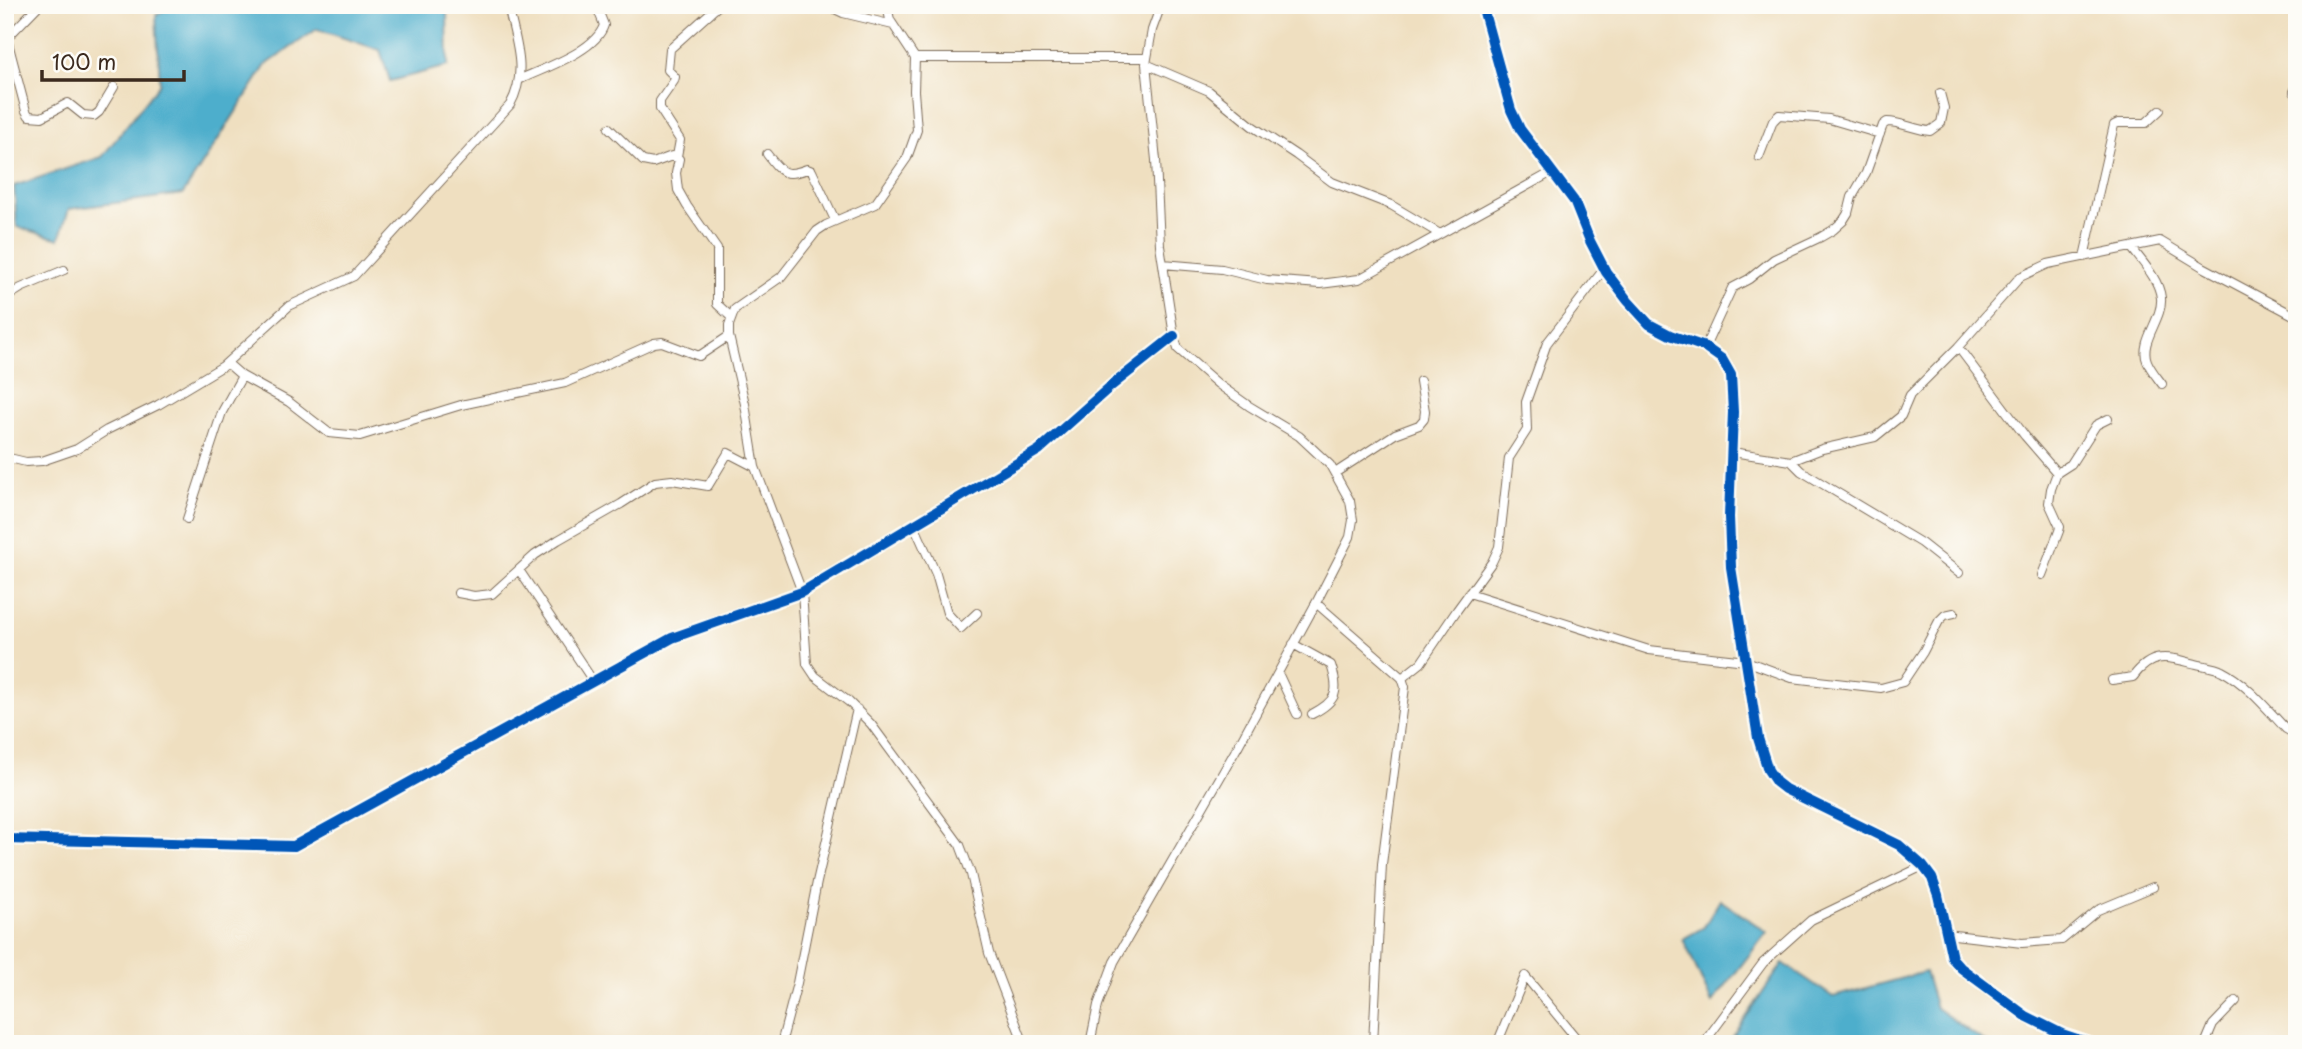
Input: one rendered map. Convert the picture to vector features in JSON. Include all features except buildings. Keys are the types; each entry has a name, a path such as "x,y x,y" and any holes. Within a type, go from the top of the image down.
{"street":[{"path":"39,5 6,39 29,116 42,117 68,103 83,115 94,116 114,87"},
{"path":"5,457 26,462 42,461 68,453 158,405 227,363 289,306 354,276 510,105 521,79 521,68 508,5"},
{"path":"521,79 576,53 601,32 604,25 596,5"},
{"path":"719,5 670,49 668,70 675,77 660,101 660,109 680,140 677,156 680,159 676,173 678,190 717,249 717,304 731,317"},
{"path":"826,5 843,13 893,25"},
{"path":"887,5 893,25 915,58 917,130 907,158 875,204 835,220 817,232 781,277 743,302 731,317 729,336 745,404 755,467 802,592 807,664 810,670 871,724 960,845 971,874 989,953 1024,1044"},
{"path":"1090,1044 1098,1005 1114,962 1278,673 1350,537 1352,528 1350,501 1330,465 1299,436 1249,406 1178,349 1160,245 1156,160 1146,61 1152,30 1161,5"},
{"path":"1482,5 1511,110 1520,129 1574,201 1605,269 1628,302 1649,324 1670,335 1705,347 1722,359 1731,375 1731,567 1758,738 1768,770 1785,789 1899,845 1923,866 1938,895 1952,958 1961,968 2048,1028 2092,1044"},
{"path":"915,58 1146,61 1209,91 1252,127 1332,182 1391,205 1440,234"},
{"path":"1705,347 1732,288 1749,279 1774,259 1821,237 1843,221 1887,122 1930,131 1941,123 1944,108 1940,93"},
{"path":"2084,257 2114,125 2146,123 2160,110"},
{"path":"1759,156 1773,121 1779,115 1829,119 1880,134"},
{"path":"609,128 643,161 653,163 677,156"},
{"path":"767,154 781,171 787,174 807,169 812,172 835,220"},
{"path":"1163,264 1222,269 1267,280 1320,284 1359,279 1552,172"},
{"path":"1732,452 1791,461 1831,447 1875,437 1901,416 1910,395 2020,277 2048,264 2155,242 2164,243 2297,317"},
{"path":"2131,247 2151,274 2161,296 2161,308 2145,351 2147,361 2162,384"},
{"path":"1402,678 1421,663 1492,562 1499,547 1509,458 1527,430 1526,402 1547,343 1605,269"},
{"path":"5,298 21,288 64,270"},
{"path":"227,363 242,376 281,397 329,433 360,436 461,405 565,383 654,343 662,342 699,356 729,336"},
{"path":"5,839 294,846 672,638 802,592 1039,450 1111,386 1174,337"},
{"path":"1958,346 2025,436 2057,473"},
{"path":"187,519 222,412 242,376"},
{"path":"1335,473 1395,434 1419,425 1424,419 1425,411 1420,381"},
{"path":"2042,575 2060,527 2049,503 2057,473 2071,464 2096,425 2108,419"},
{"path":"458,593 474,596 492,594 536,555 656,482 672,480 708,486 728,453 755,467"},
{"path":"1791,461 1801,471 1921,543 1959,573"},
{"path":"914,524 936,575 947,613 961,628 977,613"},
{"path":"519,570 593,681"},
{"path":"1469,593 1648,650 1745,661 1792,678 1881,688 1903,682 1939,621 1954,612"},
{"path":"1316,603 1402,678 1405,687 1382,864 1373,1044"},
{"path":"1293,644 1331,665 1336,680 1335,696 1329,705 1312,714"},
{"path":"2112,680 2133,677 2141,666 2167,657 2222,671 2253,695 2286,729 2297,733"},
{"path":"1278,673 1297,714"},
{"path":"780,1044 797,983 857,709"},
{"path":"1703,1044 1763,963 1811,920 1923,866"},
{"path":"1946,934 2022,943 2062,940 2098,909 2152,887"},
{"path":"1497,1044 1525,976 1581,1044"},
{"path":"2205,1044 2213,1025 2236,1001"}],"water":[{"path":"173,5 443,5 447,9 448,66 390,81 380,50 317,29 266,65 183,194 69,209 59,239 17,227 14,186 102,157 160,83 156,15"},
{"path":"1720,900 1767,932 1712,1003 1683,939 1704,927"},
{"path":"1783,963 1833,997 1925,972 1936,1008 1988,1044 1728,1044"}],"cycle path":[{"path":"1482,5 1511,110 1520,129 1574,201 1606,272 1649,324 1670,335 1705,347 1722,359 1731,375 1731,567 1758,738 1768,770 1785,789 1899,845 1923,866 1932,878 1952,958 1961,968 2026,1016 2062,1034 2092,1044"},
{"path":"5,839 294,846 672,638 802,592 1039,450 1111,386 1174,336"}]}
